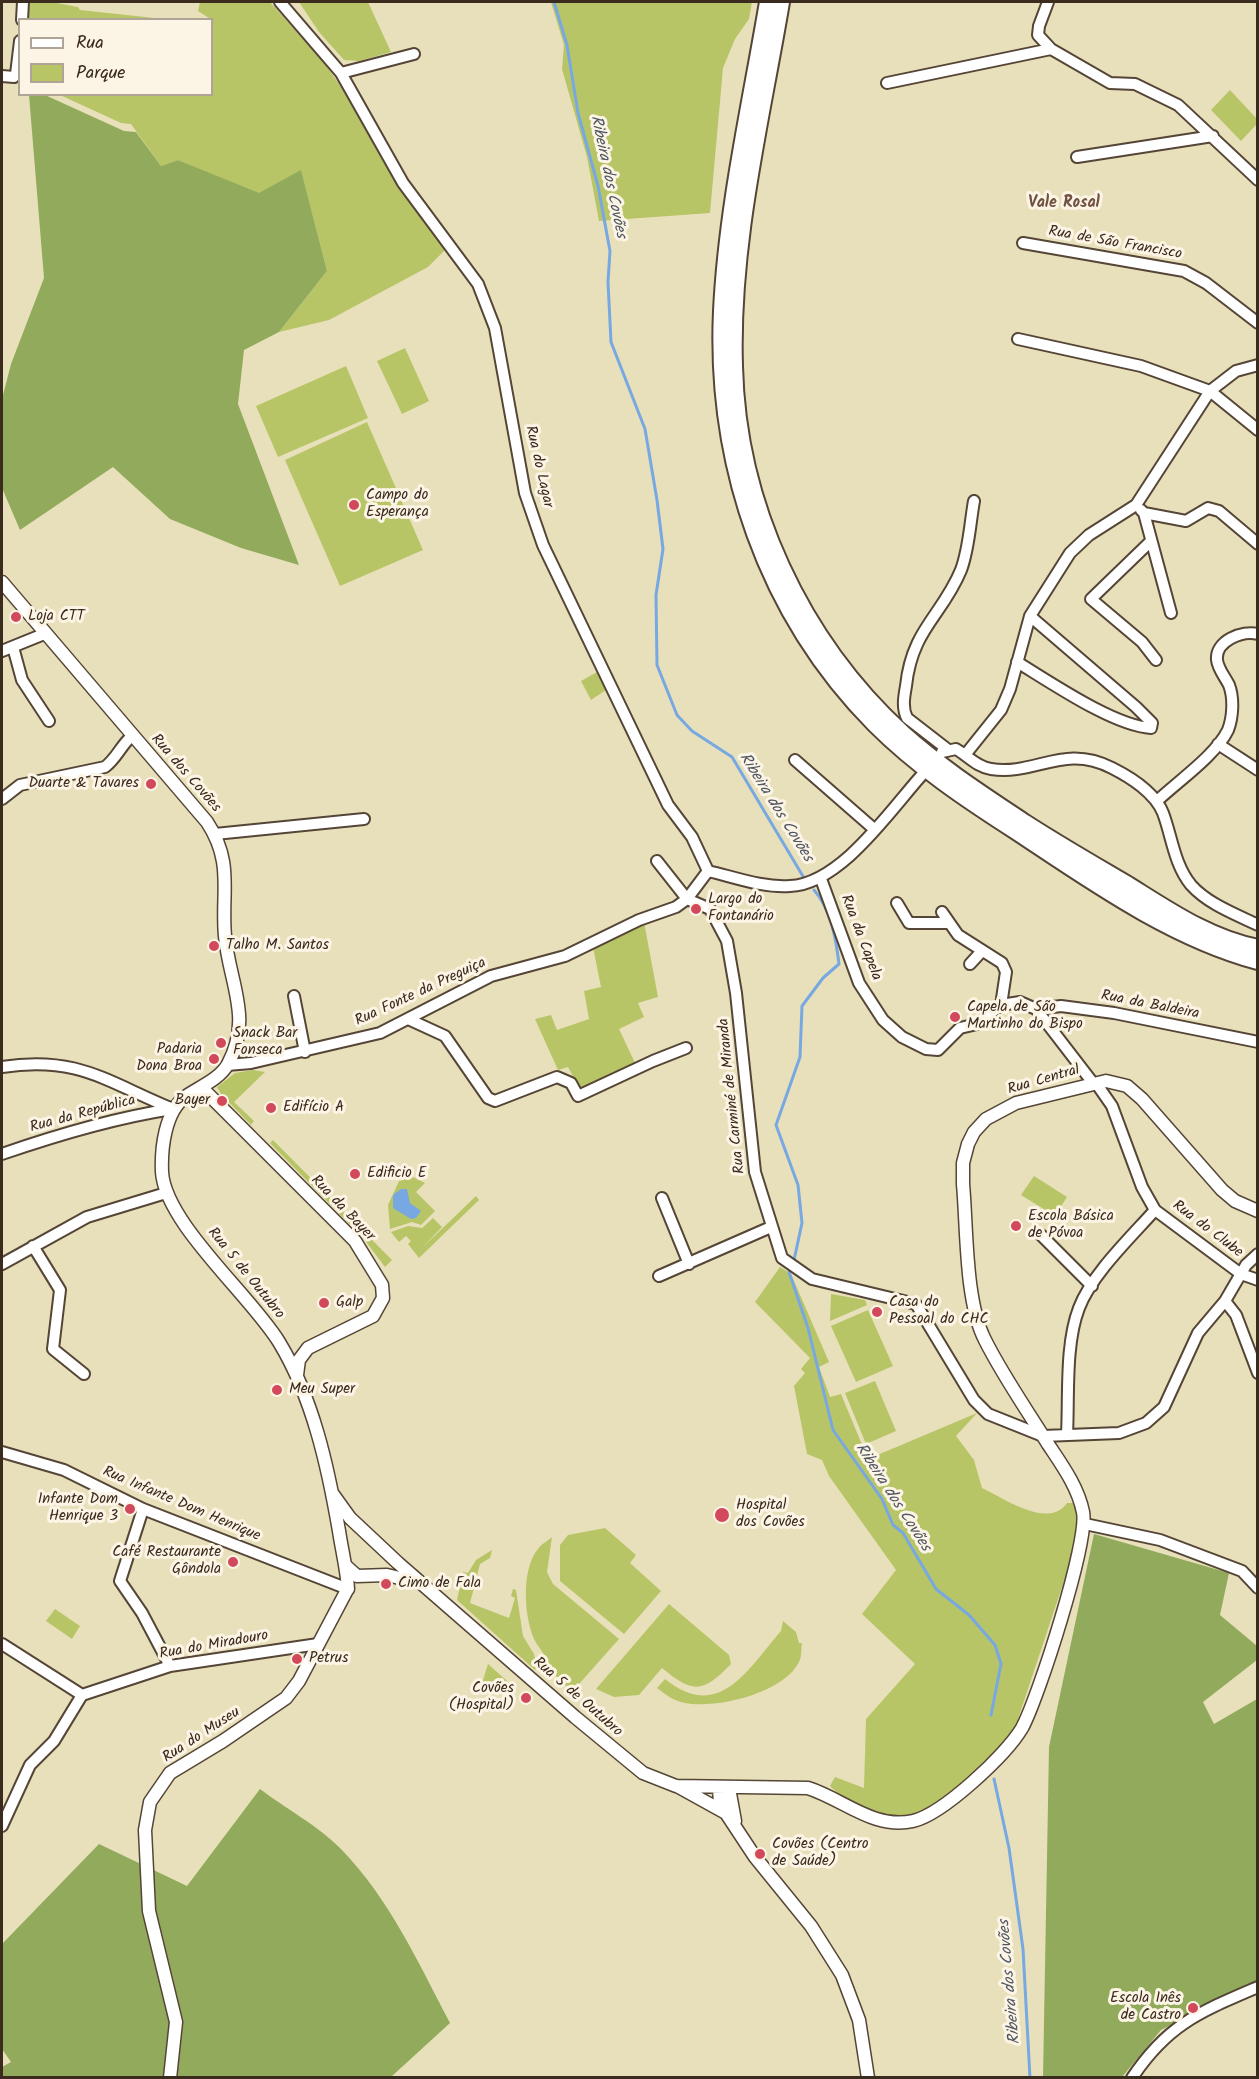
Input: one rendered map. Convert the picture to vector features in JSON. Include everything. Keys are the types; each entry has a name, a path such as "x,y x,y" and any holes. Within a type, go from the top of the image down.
{"highway":[{"path":"768,2 771,24 740,255 734,367 746,461 770,540 789,583 811,621 846,671 883,714 924,752 1025,823 1162,906 1225,939 1257,948"},
{"path":"781,2 771,24 727,257 722,309 721,368 734,465 758,545 778,590 815,651 852,699 903,750 941,781 1048,852 1158,920 1202,942 1257,961"}],"street":[{"path":"21,18 23,2"},
{"name":"Rua do Lagar","path":"280,2 341,73 403,183 478,284 495,328 525,493 543,545 668,805 692,837 708,871"},
{"path":"1048,2 1038,35 1051,49 1110,83 1136,84 1179,105 1257,180"},
{"path":"887,83 1051,49"},
{"path":"2,76 14,77 18,53"},
{"path":"341,73 414,54"},
{"path":"1077,157 1213,136"},
{"name":"Rua de São Francisco","path":"1023,243 1184,271 1206,283 1257,323"},
{"path":"1018,339 1141,366 1210,391 1257,430"},
{"path":"965,755 1001,710 1010,689 1029,616 1074,548 1089,535 1140,509 1210,391 1236,371 1257,364"},
{"path":"974,501 962,566 948,594 917,641 909,664 904,696 908,718 945,750 956,749 985,768 1004,770 1067,757 1086,759 1112,768 1157,801 1178,862 1193,886 1220,906 1257,925"},
{"path":"1140,509 1186,521 1208,508 1219,511 1257,544"},
{"path":"1140,509 1171,613"},
{"path":"1151,541 1092,599 1142,642 1156,660"},
{"name":"Rua dos Covões","path":"2,582 215,834 226,869 225,938 240,1013 237,1038 227,1065 201,1087"},
{"path":"1017,662 1119,719 1140,727 1151,728 1152,723 1136,707 1029,616"},
{"path":"2,651 44,634"},
{"path":"1157,801 1218,744 1230,723 1232,698 1217,657 1227,640 1240,634 1257,634"},
{"path":"13,647 22,680 49,721"},
{"path":"2,799 20,785 105,767 117,758 125,742 132,736"},
{"path":"1218,744 1257,770"},
{"path":"795,760 874,829"},
{"path":"708,871 777,886 801,885 821,879 843,863 921,776"},
{"path":"215,834 364,819"},
{"path":"657,861 687,899"},
{"name":"Rua Fonte da Preguiça","path":"227,1065 251,1064 360,1039 408,1019 491,976 565,957 639,920 676,907 687,899 708,871"},
{"name":"Rua da Capela","path":"821,879 859,983 883,1020 902,1037 926,1049 938,1050 960,1028 977,1024 1001,1005 1020,1002"},
{"name":"Rua Carminé de Miranda","path":"687,899 710,909 727,940 738,1003 750,1141 755,1172 782,1258 812,1279 916,1304 974,1400 988,1414 1043,1436 1119,1433 1146,1423 1164,1407 1198,1333 1225,1301 1241,1274 1257,1254"},
{"path":"897,903 909,923 944,917 958,935 997,959 1004,968 1006,977 1001,1005"},
{"path":"970,964 982,951"},
{"path":"1002,993 1036,1009 1112,1106 1142,1187 1155,1210 1092,1286 1080,1306 1073,1328 1067,1436"},
{"path":"294,996 305,1052"},
{"name":"Rua da Baldeira","path":"1036,1009 1061,1006 1114,1013 1257,1042"},
{"path":"408,1019 445,1036 488,1098 495,1101 557,1077 571,1083 578,1096 686,1048"},
{"path":"2,1067 27,1063 58,1064 104,1077 173,1109 184,1097 201,1087"},
{"name":"Rua Central","path":"1085,1524 1076,1489 984,1339 977,1322 973,1302 963,1163 974,1132 986,1119 1002,1109 1094,1083 1117,1083 1134,1092 1222,1190 1235,1201 1257,1211"},
{"name":"Rua da Bayer","path":"201,1087 355,1241 382,1285 383,1298 373,1316 308,1348"},
{"name":"Rua da República","path":"2,1154 51,1137 135,1115 173,1109"},
{"name":"Rua 5 de Outubro","path":"173,1109 164,1143 162,1173 166,1193 179,1216 280,1343 297,1376 332,1492 340,1539"},
{"path":"2,1264 87,1217 166,1193"},
{"path":"662,1198 689,1264"},
{"name":"Rua do Clube","path":"1155,1210 1241,1274 1257,1280"},
{"path":"658,1276 771,1227"},
{"path":"1041,1235 1092,1286"},
{"path":"33,1246 60,1290 53,1349 84,1374"},
{"path":"1225,1301 1236,1316 1257,1373"},
{"path":"280,1343 293,1349 308,1348"},
{"path":"297,1376 299,1360 308,1348"},
{"path":"1010,1424 1029,1413"},
{"name":"Rua Infante Dom Henrique","path":"2,1452 64,1470 143,1509 336,1583 348,1590"},
{"name":"Rua 5 de Outubro","path":"332,1492 361,1528"},
{"path":"143,1509 120,1581 142,1613 170,1666"},
{"path":"1085,1524 1160,1540 1242,1571 1257,1588"},
{"name":"Rua 5 de Outubro","path":"391,1556 630,1764 657,1780 676,1786 807,1788 827,1794 865,1815 897,1823 915,1821 944,1805 995,1760 1022,1728 1034,1700 1080,1552 1085,1524"},
{"path":"345,1564 354,1575 365,1577 383,1575 388,1570 391,1556 361,1528 347,1528 340,1539 348,1590"},
{"name":"Rua 5 de Outubro","path":"383,1575 397,1576 425,1586"},
{"path":"348,1590 365,1577"},
{"name":"Rua do Museu","path":"170,2078 176,2022 149,1911 145,1830 150,1802 170,1773 286,1698 348,1590"},
{"path":"2,1644 82,1695 54,1741 30,1765 2,1826"},
{"name":"Rua do Miradouro","path":"82,1695 170,1666 318,1644"},
{"path":"676,1786 725,1812"},
{"path":"724,1788 719,1798 725,1812 736,1825 759,1864 811,1926 842,1975 859,2020 868,2078"},
{"path":"724,1788 736,1825"},
{"path":"1132,2078 1162,2040 1179,2025 1196,2013 1257,1987"}],"green space":[{"path":"30,2 52,2 78,7 80,10 155,18 28,18"},
{"path":"200,2 270,2 325,64 355,107 392,177 445,250 428,267 329,320 279,332 327,271 301,171 259,194 178,160 161,166 131,124 121,123 62,96 213,96 213,18 198,11"},
{"path":"299,2 368,2 391,52 359,61 344,60 319,32"},
{"path":"551,2 752,2 749,19 735,39 723,68 710,213 599,221 587,157 562,69 564,45"},
{"path":"1230,90 1257,119 1257,124 1241,141 1211,110"},
{"path":"29,96 47,96 124,131 136,132 161,166 178,160 259,193 301,170 327,271 279,332 244,350 238,404 299,565 241,548 170,519 113,467 20,530 2,488 2,399 11,364 44,278"},
{"path":"405,348 429,401 402,414 377,361"},
{"path":"346,366 368,418 278,457 256,406"},
{"name":"Campo do Esperança","path":"367,422 423,550 340,586 285,460"},
{"path":"597,672 606,690 591,700 581,681"},
{"path":"644,922 658,997 638,1003 644,1017 619,1029 636,1065 581,1091 568,1067 558,1070 535,1019 551,1015 557,1030 589,1019 584,991 601,987 593,947"},
{"path":"253,1070 265,1072 234,1102 254,1121 251,1125 217,1087 235,1073"},
{"path":"273,1140 392,1260 385,1267 364,1239 270,1143"},
{"path":"405,1173 425,1183 416,1192 435,1211 421,1225 412,1222 390,1229 388,1205 399,1181 404,1180"},
{"path":"1034,1176 1067,1197 1055,1216 1021,1195"},
{"path":"476,1196 479,1200 419,1258 408,1244 411,1241 406,1236 399,1242 391,1232 408,1226 422,1228 433,1218 442,1227 422,1248"},
{"path":"780,1267 791,1274 829,1362 819,1367 830,1397 841,1394 868,1459 977,1413 956,1436 974,1460 982,1488 1038,1513 1059,1511 1067,1503 1073,1503 1077,1515 1074,1551 1016,1725 984,1764 956,1791 928,1811 914,1816 899,1818 876,1813 856,1804 830,1786 835,1777 864,1788 866,1719 915,1664 862,1614 896,1570 829,1476 822,1460 807,1454 794,1386 805,1373 801,1369 810,1358 755,1302"},
{"path":"831,1294 865,1300 867,1305 830,1321"},
{"path":"868,1310 893,1366 856,1382 831,1326"},
{"path":"875,1381 896,1431 866,1444 845,1393"},
{"path":"605,1528 636,1555 630,1563 661,1591 624,1634 560,1581 560,1545 568,1535"},
{"path":"1094,1534 1229,1573 1220,1615 1257,1646 1257,1660 1203,1702 1214,1724 1257,1699 1257,1981 1161,2030 1122,2077 1043,2078 1049,1747"},
{"path":"552,1537 547,1572 553,1584 619,1639 572,1692 548,1668 547,1660 536,1643 531,1629 526,1606 529,1568 539,1547"},
{"path":"492,1550 490,1558 480,1564 470,1603 509,1618 515,1598 511,1596 513,1589 516,1590 523,1636 534,1654 537,1667 535,1670 457,1600 463,1572 468,1573 476,1560"},
{"path":"669,1604 729,1655 731,1664 713,1681 698,1687 682,1682 662,1668 639,1695 614,1697 596,1689"},
{"path":"55,1609 80,1626 72,1639 46,1621"},
{"path":"783,1621 796,1632 799,1643 802,1643 801,1658 791,1673 765,1690 731,1701 698,1704 677,1701 657,1688 665,1679 684,1691 701,1695 717,1693 731,1686 757,1661 781,1631"},
{"path":"488,1664 516,1689 510,1696 494,1683 485,1694 480,1690"},
{"path":"260,1789 323,1833 358,1868 402,1932 450,2023 391,2077 2,2078 2,2067 11,2062 2,2049 2,1944 99,1844 187,1886"}],"water":[{"path":"401,1189 407,1189 410,1203 421,1211 416,1218 411,1219 393,1208 393,1195"}],"waterway":[{"name":"Ribeira dos Covões","path":"554,2 567,45 578,113 598,186 610,251 608,282 611,342 645,429 657,500 663,549 656,595 657,665 677,715 692,731 732,757 804,878"},
{"name":"Ribeira dos Covões","path":"794,1260 802,1223 798,1185 776,1125 800,1057 802,1006 823,978 839,964 829,915 814,890"},
{"name":"Ribeira dos Covões","path":"789,1272 808,1328 833,1430 882,1499 893,1525 903,1533 936,1589 969,1615 995,1645 1001,1664 991,1715"},
{"name":"Ribeira dos Covões","path":"994,1779 1009,1848 1023,1949 1030,2078"}],"place":[{"name":"Campo do Esperança","path":"354,505"},
{"name":"Loja CTT","path":"16,617"},
{"name":"Duarte & Tavares","path":"151,784"},
{"name":"Largo do Fontanário","path":"696,909"},
{"name":"Talho M. Santos","path":"214,946"},
{"name":"Capela de São Martinho do Bispo","path":"955,1017"},
{"name":"Snack Bar Fonseca","path":"221,1043"},
{"name":"Padaria Dona Broa","path":"214,1059"},
{"name":"Bayer","path":"222,1101"},
{"name":"Edifício A","path":"271,1108"},
{"name":"Edificio E","path":"355,1174"},
{"name":"Escola Básica de Póvoa","path":"1016,1226"},
{"name":"Galp","path":"324,1303"},
{"name":"Casa do Pessoal do CHC","path":"877,1312"},
{"name":"Meu Super","path":"277,1390"},
{"name":"Infante Dom Henrique 3","path":"130,1509"},
{"name":"Hospital dos Covões","path":"722,1515"},
{"name":"Café Restaurante Gôndola","path":"233,1562"},
{"name":"Cimo de Fala","path":"386,1584"},
{"name":"Petrus","path":"297,1659"},
{"name":"Covões (Hospital)","path":"526,1698"},
{"name":"Covões (Centro de Saúde)","path":"760,1854"},
{"name":"Escola Inês de Castro","path":"1193,2008"}],"district":[{"name":"Vale Rosal","path":"1064,204"}]}
